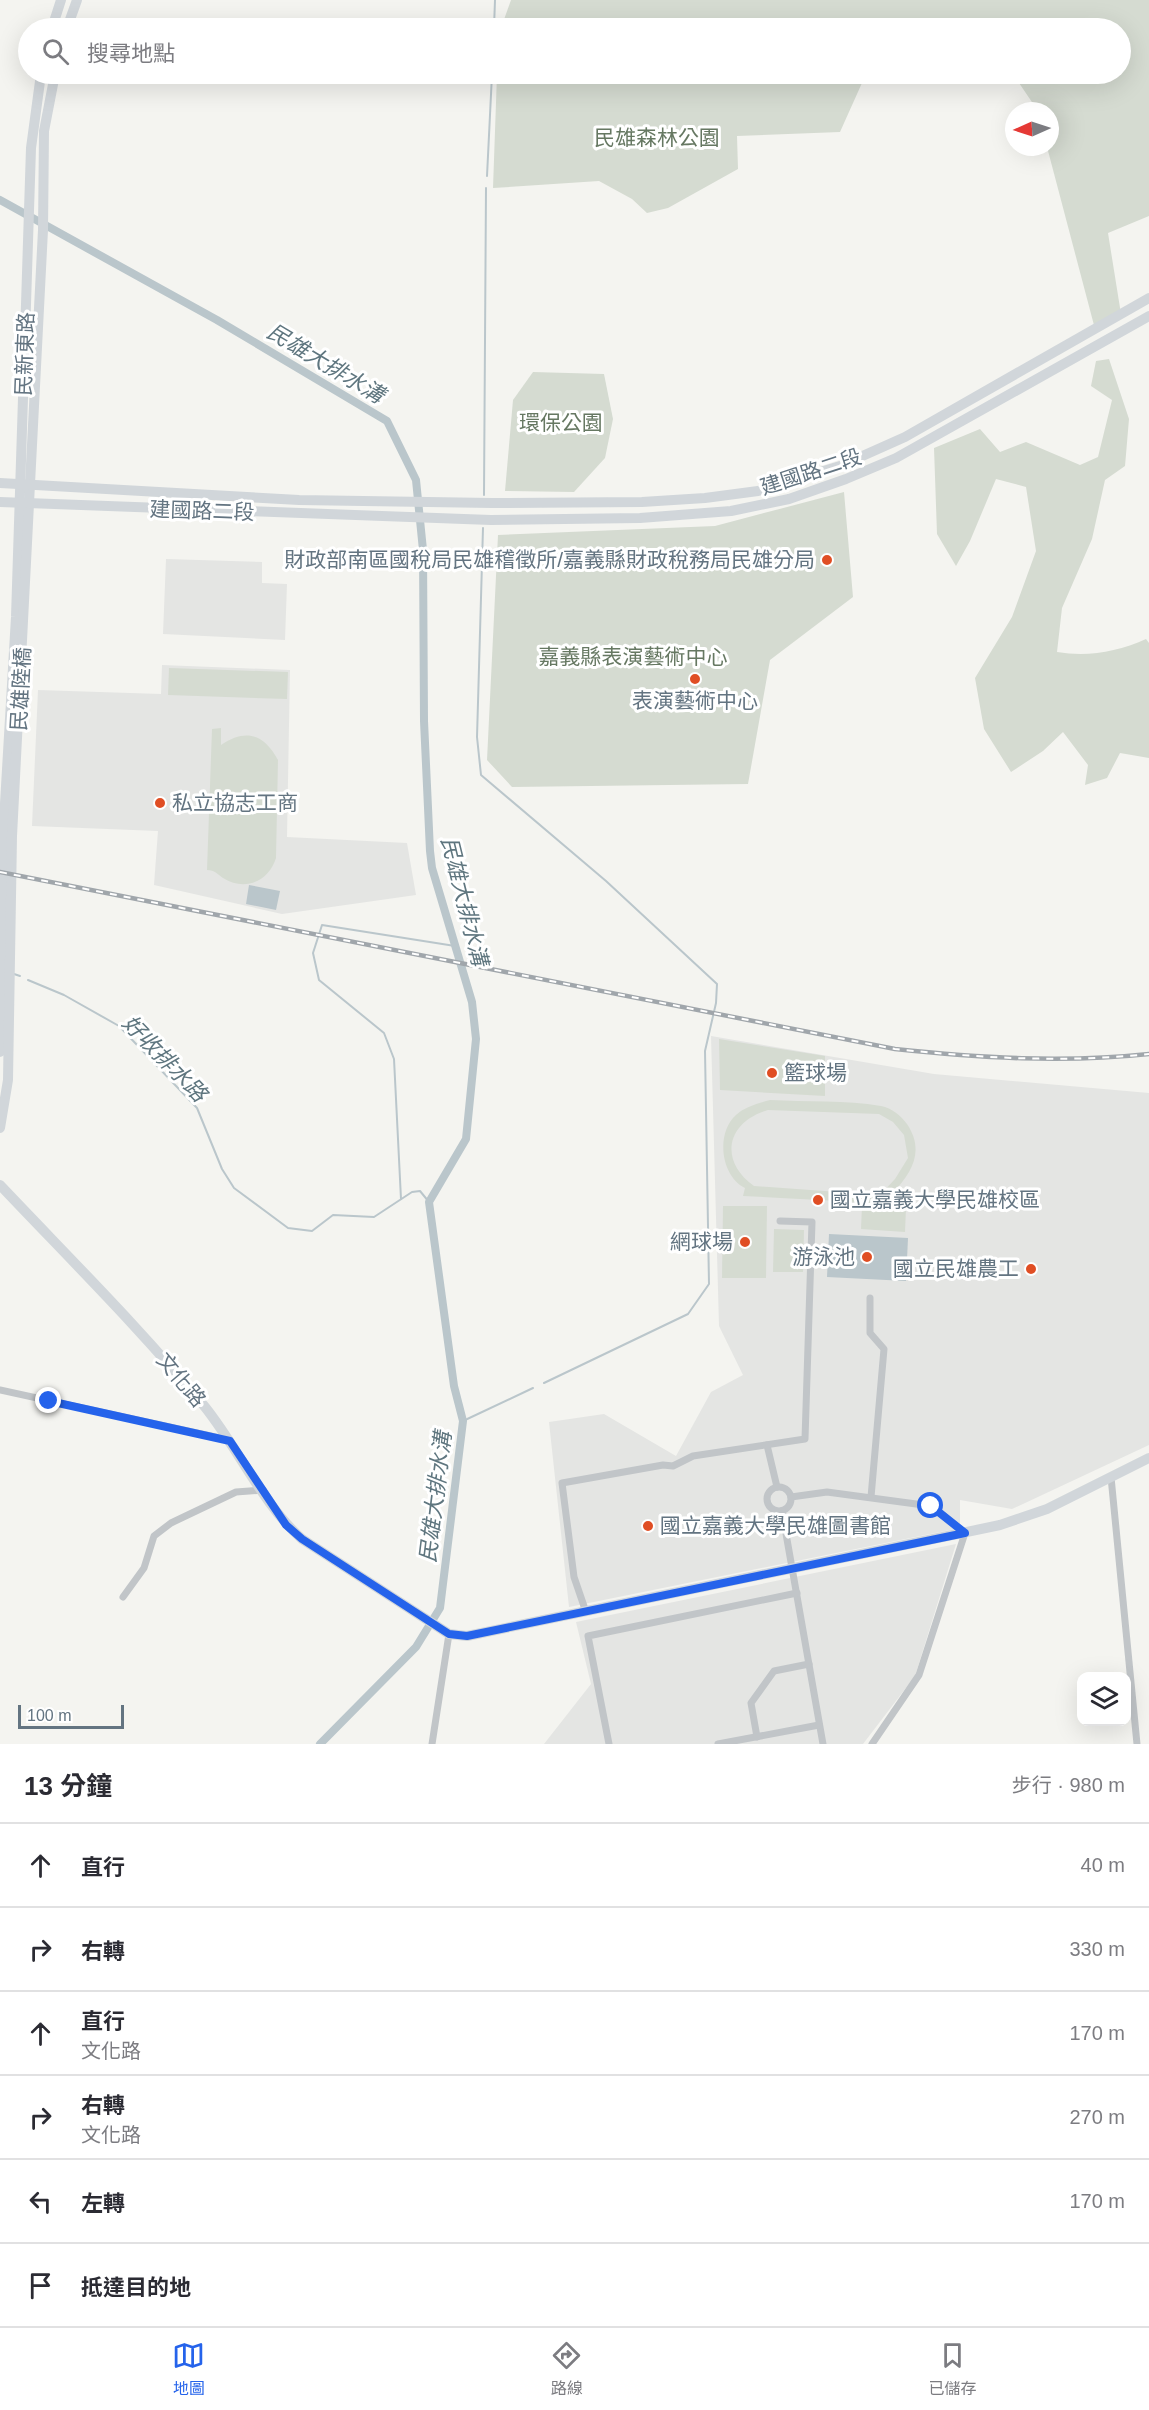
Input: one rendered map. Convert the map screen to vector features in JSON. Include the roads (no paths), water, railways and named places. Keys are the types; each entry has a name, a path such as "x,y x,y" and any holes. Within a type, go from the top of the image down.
{"main road":[{"path":"55,18 61,0"},
{"path":"71,18 78,0"},
{"name":"民新東路","path":"25,484 29,194 34,107 39,84"},
{"name":"民新東路","path":"25,484 43,230 44,131 53,84"},
{"name":"建國路二段","path":"0,483 299,500 403,502 642,502 705,498 758,491 822,471 905,436 1149,298"},
{"name":"建國路二段","path":"0,502 405,518 640,518 724,512 789,499 846,479 911,449 1149,316"},
{"path":"905,436 911,449"},
{"path":"22,577 25,484"},
{"name":"民雄陸橋","path":"0,1052 3,837 22,577"},
{"name":"民雄陸橋","path":"1,1126 8,1080 12,836 22,577"},
{"name":"文化路","path":"0,1185 173,1369 230,1441 286,1525 302,1539 444,1632"},
{"path":"444,1632 467,1636 1000,1525 1047,1509 1149,1458"}],"street":[{"path":"586,1612 574,1576 562,1483 663,1465 673,1466 693,1456 805,1439 812,1222 780,1221"},
{"path":"870,1298 870,1333 884,1349 871,1497"},
{"path":"0,1390 230,1441"},
{"path":"767,1445 777,1487"},
{"path":"1111,1477 1137,1744"},
{"path":"777,1487 784,1488 791,1497 790,1505 782,1511 772,1509 767,1502 770,1491 777,1487"},
{"path":"123,1597 144,1568 154,1536 236,1492 263,1490"},
{"path":"791,1497 827,1492 931,1506 965,1533 919,1675 872,1744"},
{"path":"782,1511 823,1744"},
{"path":"609,1744 588,1636 796,1591"},
{"path":"432,1744 444,1632"},
{"path":"757,1737 751,1704 774,1671 809,1664"},
{"path":"718,1744 819,1725"}],"waterway":[{"path":"494,18 495,0"},
{"path":"487,176 492,84"},
{"path":"484,495 486,188"},
{"name":"民雄大排水溝","path":"0,200 217,320 387,421 416,480 423,550 424,721 430,851 432,868 472,1002 476,1039 466,1139 429,1202 454,1386 463,1421 440,1608 416,1647 320,1744"},
{"path":"483,528 477,737 481,775 606,881 717,984 716,1003 705,1051 709,1284 688,1314 544,1383"},
{"path":"401,1199 394,1059 384,1033 319,980 313,953 322,925 455,946"},
{"name":"好收排水路","path":"14,974 20,976"},
{"name":"好收排水路","path":"28,980 64,995 119,1026 197,1108 222,1169 234,1188 288,1228 312,1231 333,1215 374,1217 412,1192 420,1191 429,1202"},
{"path":"463,1421 533,1388"}],"railway":[{"path":"0,872 895,1049 959,1055 1054,1059 1149,1054"}],"place":[{"name":"財政部南區國稅局民雄稽徵所/嘉義縣財政稅務局民雄分局","path":"827,560"},
{"name":"表演藝術中心","path":"695,679"},
{"name":"私立協志工商","path":"160,803"},
{"name":"籃球場","path":"772,1073"},
{"name":"國立嘉義大學民雄校區","path":"818,1200"},
{"name":"網球場","path":"745,1242"},
{"name":"游泳池","path":"867,1257"},
{"name":"國立民雄農工","path":"1031,1269"},
{"name":"國立嘉義大學民雄圖書館","path":"648,1526"}],"park label":[{"name":"民雄森林公園","path":"657,138"},
{"name":"環保公園","path":"561,423"},
{"name":"嘉義縣表演藝術中心","path":"633,657"}]}
